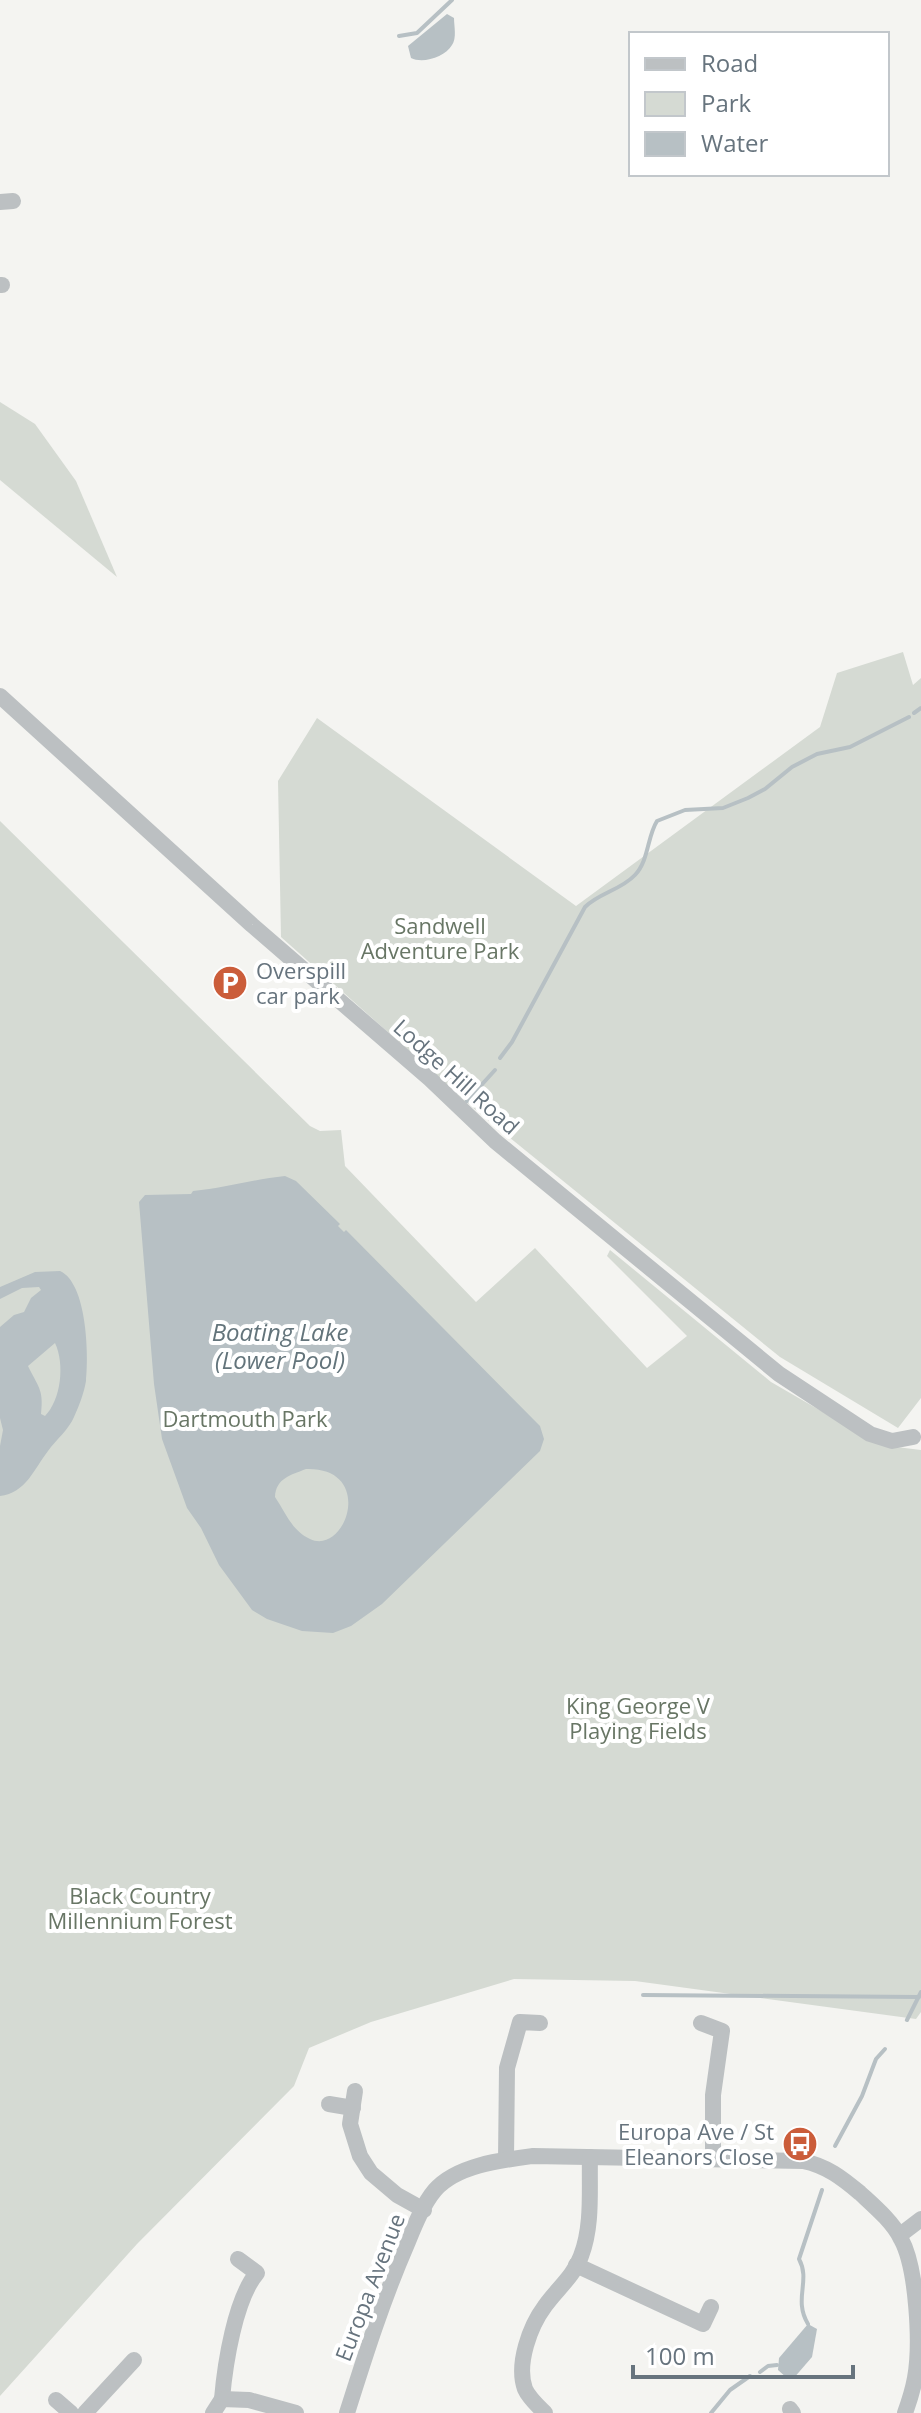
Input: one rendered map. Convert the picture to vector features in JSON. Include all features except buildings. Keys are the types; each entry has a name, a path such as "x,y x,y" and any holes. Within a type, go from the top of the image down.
{"street":[{"name":"Lodge Hill Road","path":"0,696 241,915 430,1079 495,1141 766,1364 870,1434 892,1441 913,1437"},
{"path":"506,2159 507,2068 520,2022 540,2023"},
{"path":"701,2023 722,2031 713,2095 713,2158"},
{"path":"329,2104 354,2099 350,2124 360,2156 371,2173 397,2195 424,2210"},
{"name":"Europa Avenue","path":"347,2413 387,2291 436,2189 467,2169 533,2156 803,2161 840,2175 900,2235 908,2252 919,2324 916,2376 905,2413"},
{"path":"545,2413 525,2389 523,2370 526,2350 534,2324 581,2256 588,2226 590,2157"},
{"path":"900,2235 921,2219"},
{"path":"238,2259 257,2273 246,2285 217,2406 249,2400 296,2413"},
{"path":"576,2265 703,2324 711,2307"},
{"path":"85,2413 134,2360"},
{"path":"56,2400 71,2413"}],"green space":[{"path":"0,402 35,424 76,481 117,577 0,480"},
{"name":"Sandwell Adventure Park","path":"903,652 913,685 921,678 921,1398 898,1428 780,1357 472,1107 281,937 278,781 317,718 576,906 820,727 837,673"},
{"path":"0,821 310,1126 320,1131 341,1130 345,1166 476,1302 535,1248 647,1368 687,1336 607,1256 610,1250 771,1382 880,1445 921,1450 921,2012 916,2019 635,1981 514,1979 371,2022 309,2048 294,2086 137,2244 0,2396"}],"water":[{"path":"447,14 454,18 455,32 449,49 427,60 411,58 408,46"},
{"name":"Boating Lake (Lower Pool)","path":"285,1176 296,1181 340,1224 338,1226 344,1232 346,1230 540,1426 544,1439 540,1451 382,1604 351,1626 333,1633 302,1631 267,1619 252,1610 219,1565 201,1528 187,1508 162,1439 154,1384 139,1202 145,1195 191,1194 193,1191","holes":["306,1469 328,1472 341,1481 348,1495 348,1510 343,1524 334,1535 323,1541 310,1539 290,1521 275,1497 276,1491 285,1478"]},
{"path":"60,1271 76,1290 86,1338 86,1381 69,1426 23,1485 0,1496 3,1430 0,1418 0,1327 14,1315 24,1312 31,1298 41,1290 39,1287 22,1288 0,1299 0,1287 35,1272","holes":["55,1343 58,1352 58,1391 45,1416 41,1414 39,1388 28,1366"]},
{"path":"808,2324 817,2329 812,2357 793,2379 787,2378 778,2370 779,2358"}],"waterway":[{"path":"399,36 417,33 452,0"},
{"path":"914,713 921,708"},
{"path":"500,1058 512,1042 585,907 635,875 643,862 657,821 685,810 723,808 748,798 765,789 792,767 817,754 850,747 909,717"},
{"path":"466,1102 495,1070"},
{"path":"907,2020 921,1992"},
{"path":"643,1995 919,1997"},
{"path":"835,2146 862,2096 876,2059 885,2049"},
{"path":"808,2324 802,2306 803,2275 799,2259 822,2190"},
{"path":"760,2372 768,2366 777,2365"},
{"path":"711,2413 730,2390 750,2376"}],"place":[{"name":"Overspill car park","path":"230,983"},
{"name":"Europa Ave / St Eleanors Close","path":"800,2144"}],"park label":[{"name":"Dartmouth Park","path":"245,1418"},
{"name":"King George V Playing Fields","path":"638,1718"},
{"name":"Black Country Millennium Forest","path":"140,1908"}]}
